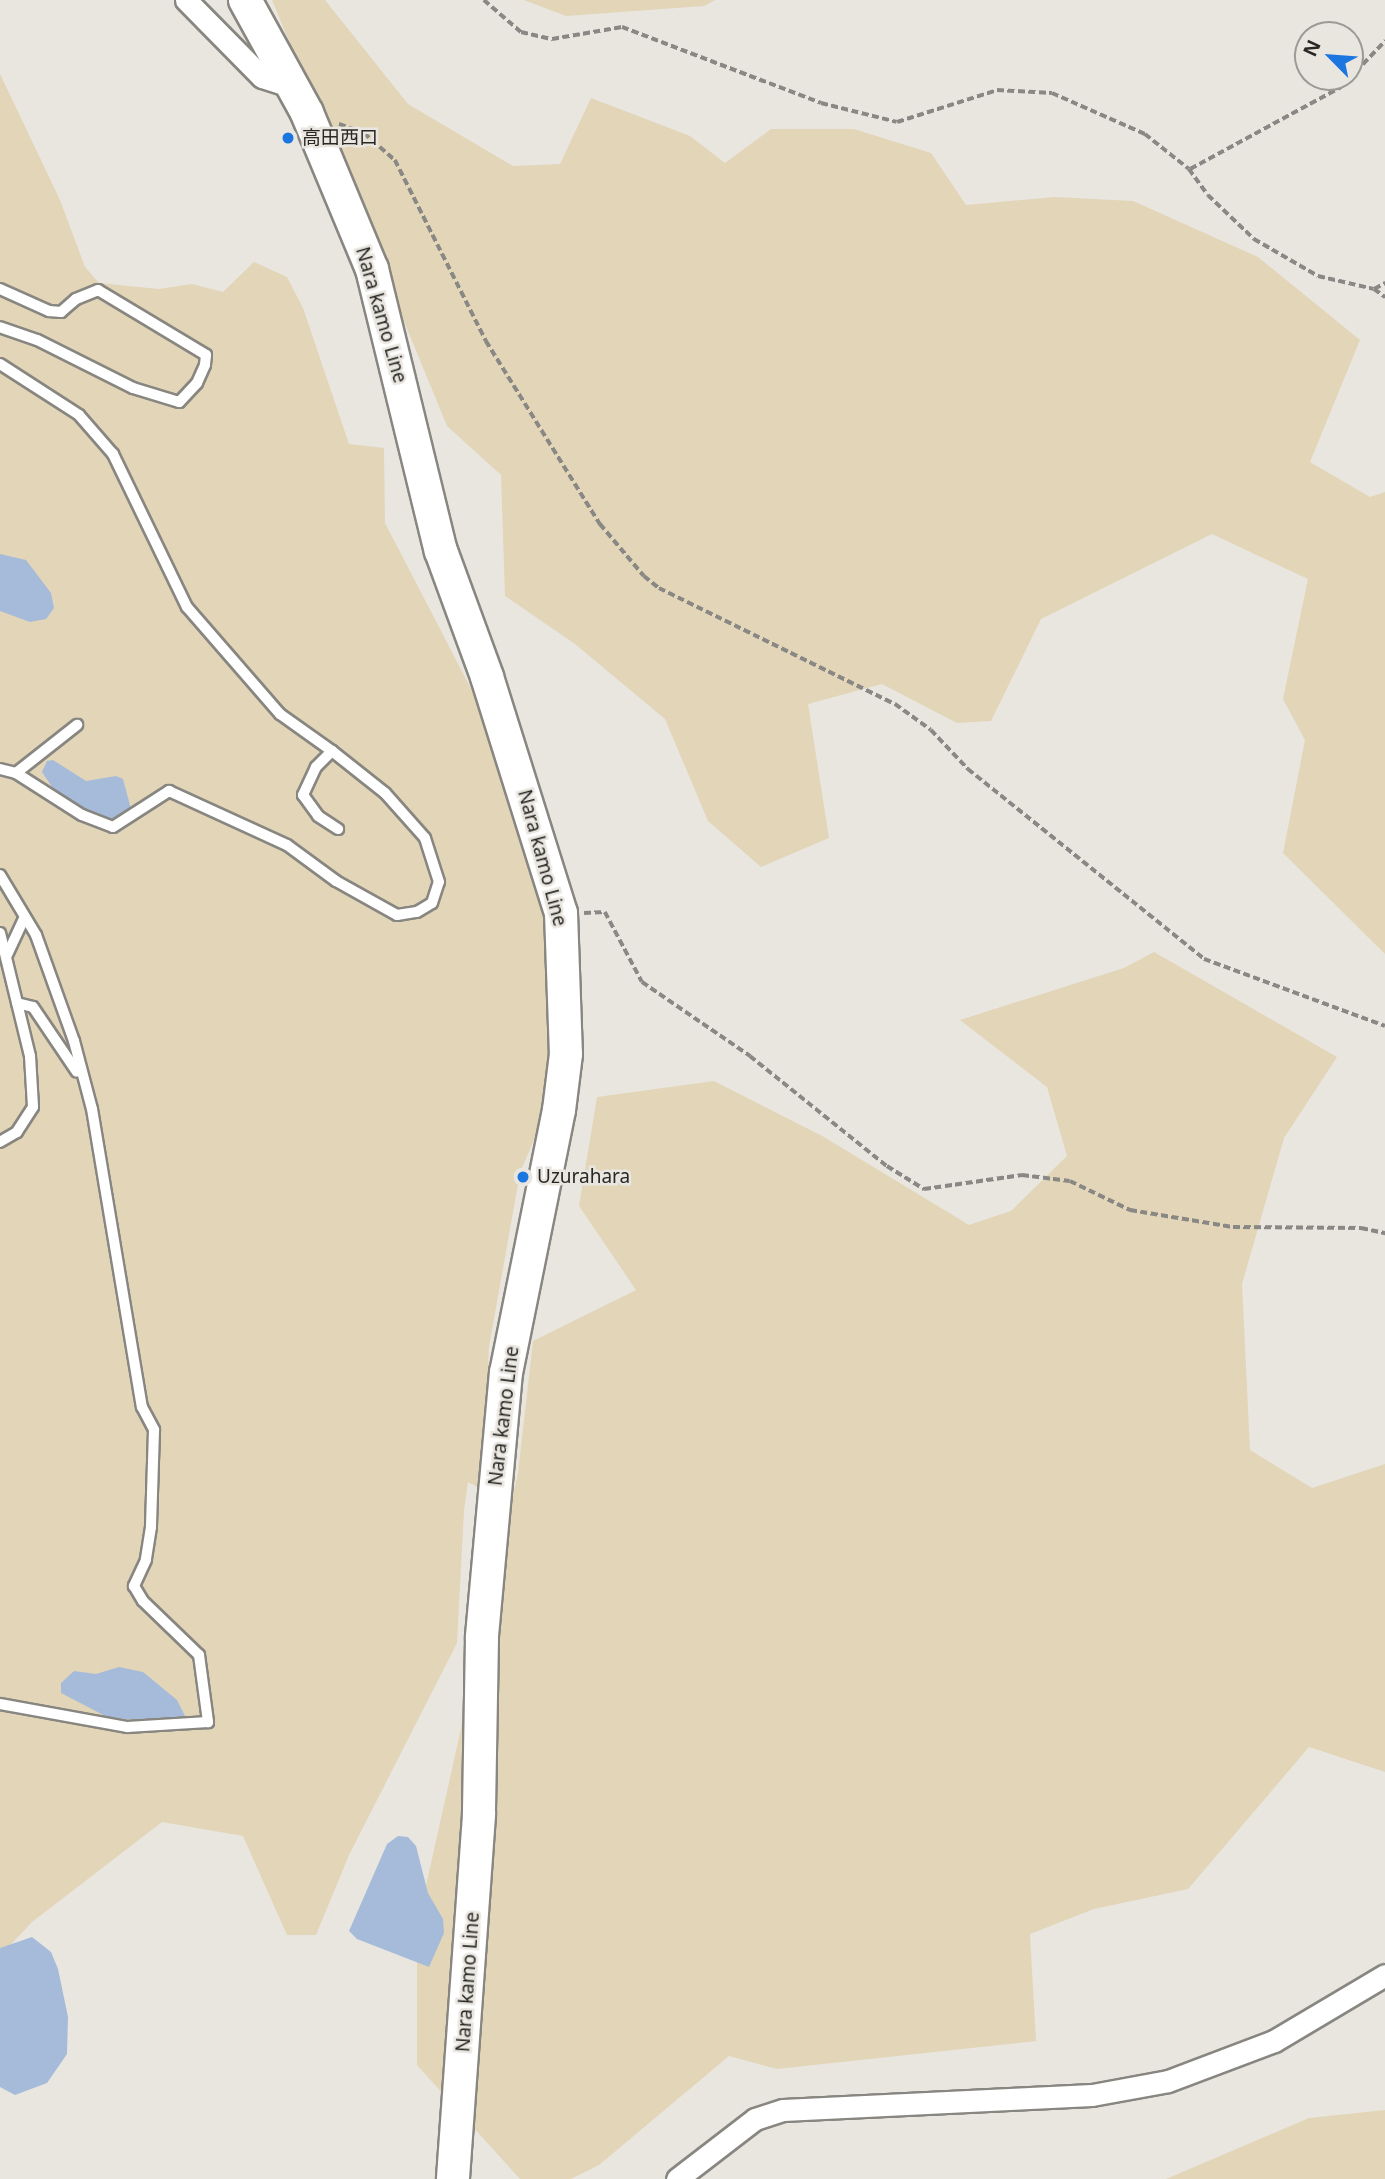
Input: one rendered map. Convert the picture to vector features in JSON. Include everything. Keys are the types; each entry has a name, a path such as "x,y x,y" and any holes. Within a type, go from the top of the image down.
{"main road":[{"name":"Nara kamo Line","path":"245,0 300,100 372,269 441,551 487,677 561,913 566,1054 559,1110 506,1372 482,1638 479,1815 453,2179"}],"street":[{"path":"186,0 262,77 300,100"},
{"path":"677,2179 755,2119 783,2110 1092,2095 1168,2081 1274,2041 1385,1975"}],"lane":[{"path":"0,289 49,311 61,312 76,299 98,290 206,355 205,365 197,383 179,402 133,388 37,340 0,327"},
{"path":"0,364 79,415 113,454 187,607 280,714 385,793 425,838 439,882 432,902 417,912 397,915 336,881 287,845 169,791 113,827 82,815 16,773 0,769"},
{"path":"16,773 77,725"},
{"path":"332,751 316,767 303,795 312,810 338,829"},
{"path":"0,875 53,979 74,1041 80,1077 92,1109 142,1407 154,1430 151,1527 146,1560 134,1586 143,1601 199,1655 208,1722 127,1727 0,1704"},
{"path":"7,955 24,919"},
{"path":"0,933 30,1056 33,1107 18,1132 0,1142"},
{"path":"17,1003 33,1007 80,1077"}],"path":[{"path":"484,0 521,32 552,39 622,27 821,103 897,122 997,90 1052,93 1145,134 1189,169 1208,195 1254,239 1318,276 1374,289 1385,297"},
{"path":"1189,169 1341,87 1385,41"},
{"path":"300,100 363,133 395,160 486,341 600,524 659,588 895,704 931,730 968,769 1204,959 1385,1026"},
{"path":"1374,289 1385,283"},
{"path":"561,913 605,912 642,982 750,1056 887,1166 924,1189 1022,1175 1070,1181 1130,1210 1233,1227 1361,1228 1385,1233"}],"shaded area":[{"path":"272,0 325,0 408,104 513,166 560,164 591,98 690,136 725,163 771,129 854,129 931,153 966,205 1054,197 1133,201 1258,257 1360,340 1310,462 1370,497 1385,492 1385,954 1283,853 1305,740 1283,699 1308,579 1212,534 1041,619 991,721 957,723 882,684 808,704 829,838 761,867 708,821 665,719 575,644 505,596 501,475 447,426"},
{"path":"524,0 715,0 704,6 566,16"},
{"path":"0,74 60,200 85,267 99,283 159,289 192,284 223,292 254,262 287,277 303,308 349,444 384,448 385,523 482,710 551,943 557,1018 546,1111 520,1173 489,1347 481,1489 468,1482 457,1643 349,1855 316,1935 287,1935 243,1836 162,1822 32,1922 0,1956"},
{"path":"1154,952 1337,1057 1284,1138 1242,1284 1250,1450 1312,1488 1385,1464 1385,1772 1309,1747 1188,1889 1094,1909 1030,1934 1036,2041 777,2069 729,2056 599,2165 571,2179 520,2179 417,2065 417,1926 518,1473 533,1341 636,1290 579,1206 597,1097 714,1081 824,1137 969,1225 1011,1211 1067,1156 1047,1087 960,1020 1124,968"},
{"path":"1385,2110 1385,2179 1166,2179 1309,2118"}],"water":[{"path":"0,554 26,560 51,593 54,608 46,619 30,622 0,611"},
{"path":"53,760 86,781 116,776 123,779 131,809 117,821 98,817 58,796 42,772 47,761"},
{"path":"119,1667 143,1672 177,1700 185,1716 181,1722 109,1718 61,1693 61,1683 74,1671 96,1674"},
{"path":"398,1836 408,1837 416,1846 428,1893 443,1919 444,1933 429,1967 357,1939 349,1931 387,1844"},
{"path":"32,1937 51,1952 58,1969 68,2017 67,2054 47,2083 15,2095 0,2087 0,1948"}],"place":[{"name":"高田西口","path":"288,138"},
{"name":"Uzurahara","path":"523,1177"}]}
